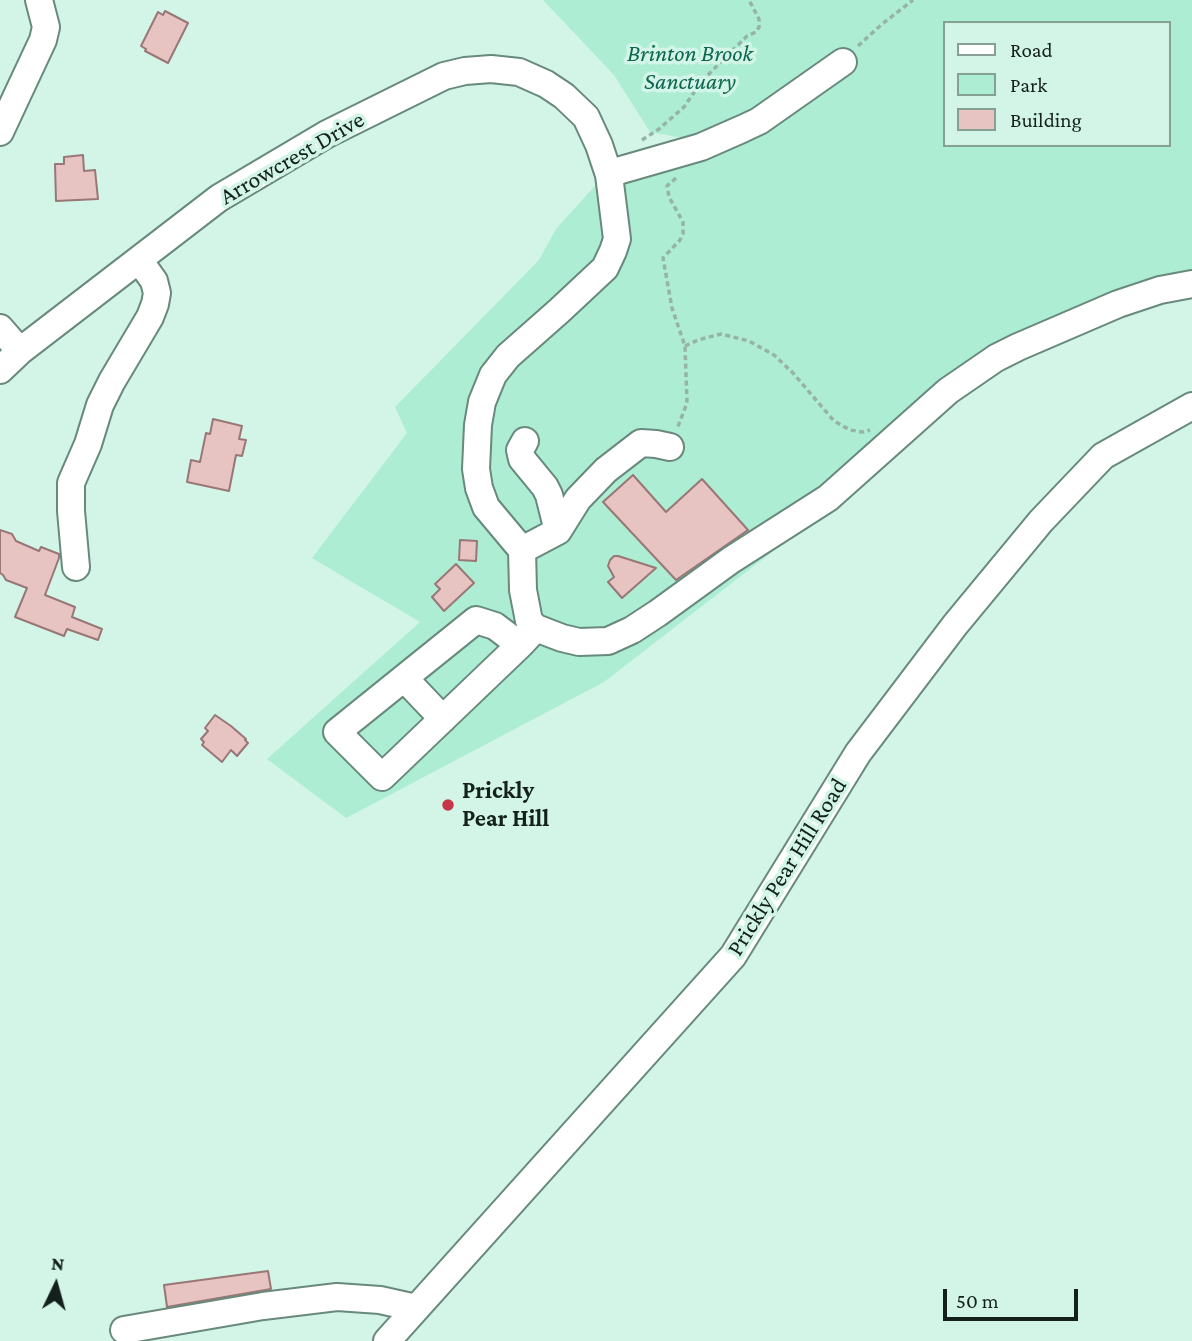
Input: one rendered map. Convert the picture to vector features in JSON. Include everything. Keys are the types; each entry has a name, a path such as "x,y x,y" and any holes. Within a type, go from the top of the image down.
{"street":[{"path":"0,132 43,40 46,27 39,0"},
{"path":"609,175 701,147 743,130 843,62"},
{"name":"Arrowcrest Drive","path":"0,370 20,351 219,198 327,134 444,76 491,69 519,72 546,84 564,96 586,117 600,145 609,175 617,239 605,268 508,356 493,375 482,402 476,444 479,488 486,507 522,550"},
{"path":"76,567 71,483 88,444 100,405 155,304 157,293 154,281 139,260"},
{"path":"670,447 641,443 606,470 578,499 558,531 522,550 528,636 382,777 337,732 476,620 528,636 579,642 608,641 632,630 731,560 828,498 948,391 996,358 1118,304 1160,290 1192,284"},
{"path":"0,328 20,351"},
{"name":"Prickly Pear Hill Road","path":"387,1341 733,956 858,753 955,625 1041,521 1103,456 1192,406"},
{"path":"525,441 520,450 522,459 549,495 558,531"},
{"path":"404,678 443,719"},
{"path":"124,1330 262,1306 337,1297 380,1300 416,1308"}],"path":[{"path":"637,144 684,107 702,81 747,36 756,32 760,19 749,0"},
{"path":"843,62 881,25 913,0"},
{"path":"670,447 687,403 685,346 673,308 663,257 684,234 683,222 669,197 667,186 678,177"},
{"path":"685,346 721,334 749,341 774,355 834,421 850,430 863,432 876,428"}],"green space":[{"name":"Brinton Brook Sanctuary","path":"543,0 1192,0 1192,290 1129,310 1016,359 952,402 821,514 604,682 346,818 267,759 420,622 312,558 407,433 395,407 539,260 556,229 602,178 688,139 650,132 614,75"}],"building":[{"path":"165,11 188,23 168,63 141,46 158,12 163,15"},
{"path":"83,155 84,171 95,170 98,199 56,201 55,164 64,164 64,157"},
{"path":"213,419 242,426 239,439 246,440 242,456 236,455 229,491 187,482 191,460 200,462 206,433 210,434"},
{"path":"633,475 666,512 702,479 748,530 676,580 603,502"},
{"path":"0,530 12,534 16,541 39,551 41,547 59,554 45,595 75,607 72,617 102,629 98,640 67,629 64,636 15,617 27,588 6,580 0,573"},
{"path":"460,540 477,541 476,561 459,560"},
{"path":"614,556 656,568 622,598 608,582 614,577 608,566"},
{"path":"456,564 474,583 444,611 432,597 440,589 435,584"},
{"path":"215,715 248,743 237,756 231,750 222,762 202,745 204,742 201,739"},
{"path":"268,1271 271,1289 167,1307 164,1285"}],"place":[{"name":"Prickly Pear Hill","path":"448,805"}]}
